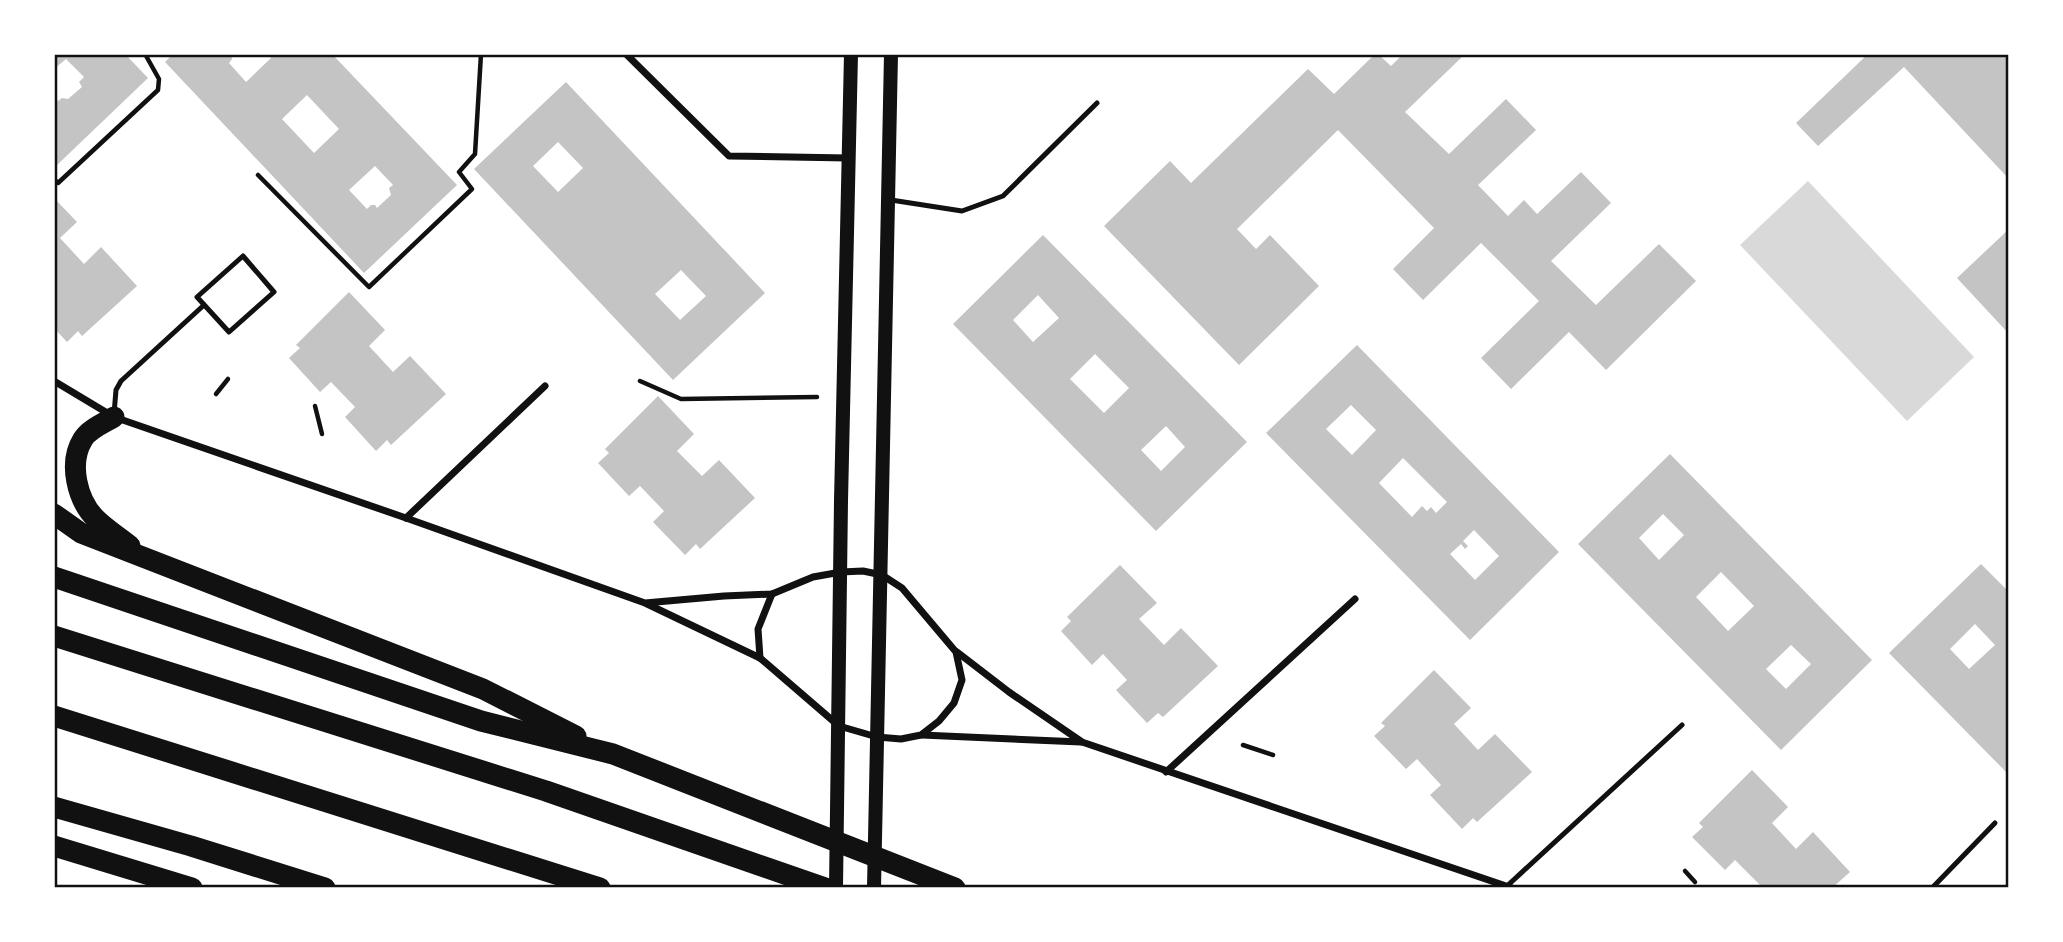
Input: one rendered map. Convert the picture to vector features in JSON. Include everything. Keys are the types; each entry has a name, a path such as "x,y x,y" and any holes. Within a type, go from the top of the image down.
{"highway":[{"path":"114,417 83,437 76,456 76,477 84,503 96,519 148,561"},
{"path":"54,514 81,533 148,561 483,689 613,754 955,888"},
{"path":"54,577 481,721 613,754"},
{"path":"54,636 546,792 825,888"},
{"path":"54,716 600,888"},
{"path":"54,807 325,888"},
{"path":"54,846 192,888"}],"main road":[{"path":"836,888 851,54"},
{"path":"874,888 891,54"}],"street":[{"path":"626,54 729,156 848,158"},
{"path":"54,381 114,417 406,517 645,603 760,658 839,726 877,737 901,739 921,735 1082,742"},
{"path":"406,517 545,386"},
{"path":"645,603 772,594 813,577 841,572 863,571 882,575 902,588 956,652 1082,742 1509,887"},
{"path":"760,658 758,629 772,594"},
{"path":"1166,772 1355,599"},
{"path":"921,735 939,722 954,703 961,680 956,652"}],"lane":[{"path":"888,200 962,211 1003,196 1097,103"},
{"path":"243,256 274,292 229,332 204,305 197,297 243,256"},
{"path":"114,417 116,390 121,381 204,305"},
{"path":"1509,887 1682,725"},
{"path":"1932,888 1995,823"}],"path":[{"path":"54,179 58,183 159,90 159,79 145,54"},
{"path":"258,176 369,287 472,189 459,172 475,154 481,54"},
{"path":"216,394 228,379"},
{"path":"640,381 681,399 817,397"},
{"path":"315,405 322,434"},
{"path":"1243,745 1273,755"},
{"path":"1685,871 1696,883"}],"shaded area":[{"path":"1808,181 1974,357 1907,421 1740,245"}],"building":[{"path":"54,54 125,54 148,78 56,166 54,97 58,101 62,98 68,99 82,87 79,82 84,77 66,59 54,69"},
{"path":"173,54 231,54 229,63 246,82 271,58 268,54 332,54 457,185 364,273 165,62","holes":["307,95 339,129 314,153 282,119","375,166 393,185 389,188 391,195 377,208 371,205 367,209 349,190"]},
{"path":"1375,54 1391,66 1403,54 1463,56 1405,112 1449,154 1506,99 1536,130 1478,185 1508,216 1524,200 1537,214 1581,172 1611,203 1551,261 1596,305 1659,244 1696,281 1606,370 1569,332 1511,389 1481,358 1539,301 1481,243 1423,300 1393,269 1434,228 1338,130 1237,229 1256,249 1270,235 1319,286 1239,365 1104,226 1170,161 1191,183 1308,69 1334,94"},
{"path":"1868,54 2009,54 2009,179 1904,67 1818,146 1796,123"},
{"path":"566,82 765,293 673,380 474,169","holes":["558,142 583,168 558,192 533,166","681,270 706,296 680,320 655,294"]},
{"path":"54,198 77,222 60,238 84,264 101,247 137,286 82,336 78,331 67,342 54,328"},
{"path":"2009,229 2009,334 1957,278"},
{"path":"1043,235 1247,442 1156,531 953,324","holes":["1038,295 1059,318 1033,342 1013,320","1095,354 1129,388 1104,413 1070,379","1166,426 1185,447 1161,471 1141,450"]},
{"path":"349,292 385,330 369,346 393,372 410,356 446,394 391,445 387,440 376,451 345,417 355,407 331,382 320,392 289,358 300,348 296,345"},
{"path":"1357,345 1559,552 1470,640 1266,433","holes":["1351,405 1376,430 1352,455 1326,429","1403,458 1447,502 1436,513 1431,507 1427,511 1422,506 1412,517 1379,483","1474,530 1499,556 1475,580 1450,554 1461,544 1465,549 1468,546 1463,541"]},
{"path":"658,396 694,434 677,451 702,476 719,460 755,498 700,549 696,544 685,555 653,522 664,511 640,486 629,496 598,463 609,453 605,449"},
{"path":"1670,454 1872,660 1781,750 1578,544","holes":["1663,514 1684,535 1659,560 1639,538","1721,572 1754,606 1728,631 1696,597","1791,645 1811,664 1786,689 1766,669"]},
{"path":"1981,564 2009,592 2009,775 1889,653","holes":["1975,624 1995,645 1969,669 1950,649"]},
{"path":"1120,565 1157,603 1139,619 1164,645 1181,628 1218,666 1163,717 1158,713 1147,723 1116,690 1127,680 1103,654 1092,665 1061,631 1071,621 1067,617"},
{"path":"1434,670 1471,708 1454,724 1478,750 1495,734 1532,772 1477,822 1473,818 1462,829 1430,795 1441,785 1417,759 1406,769 1374,736 1385,726 1381,723"},
{"path":"1752,770 1788,807 1772,823 1796,849 1813,832 1850,872 1832,888 1757,888 1760,885 1735,860 1725,870 1692,837 1703,827 1699,823"}]}
